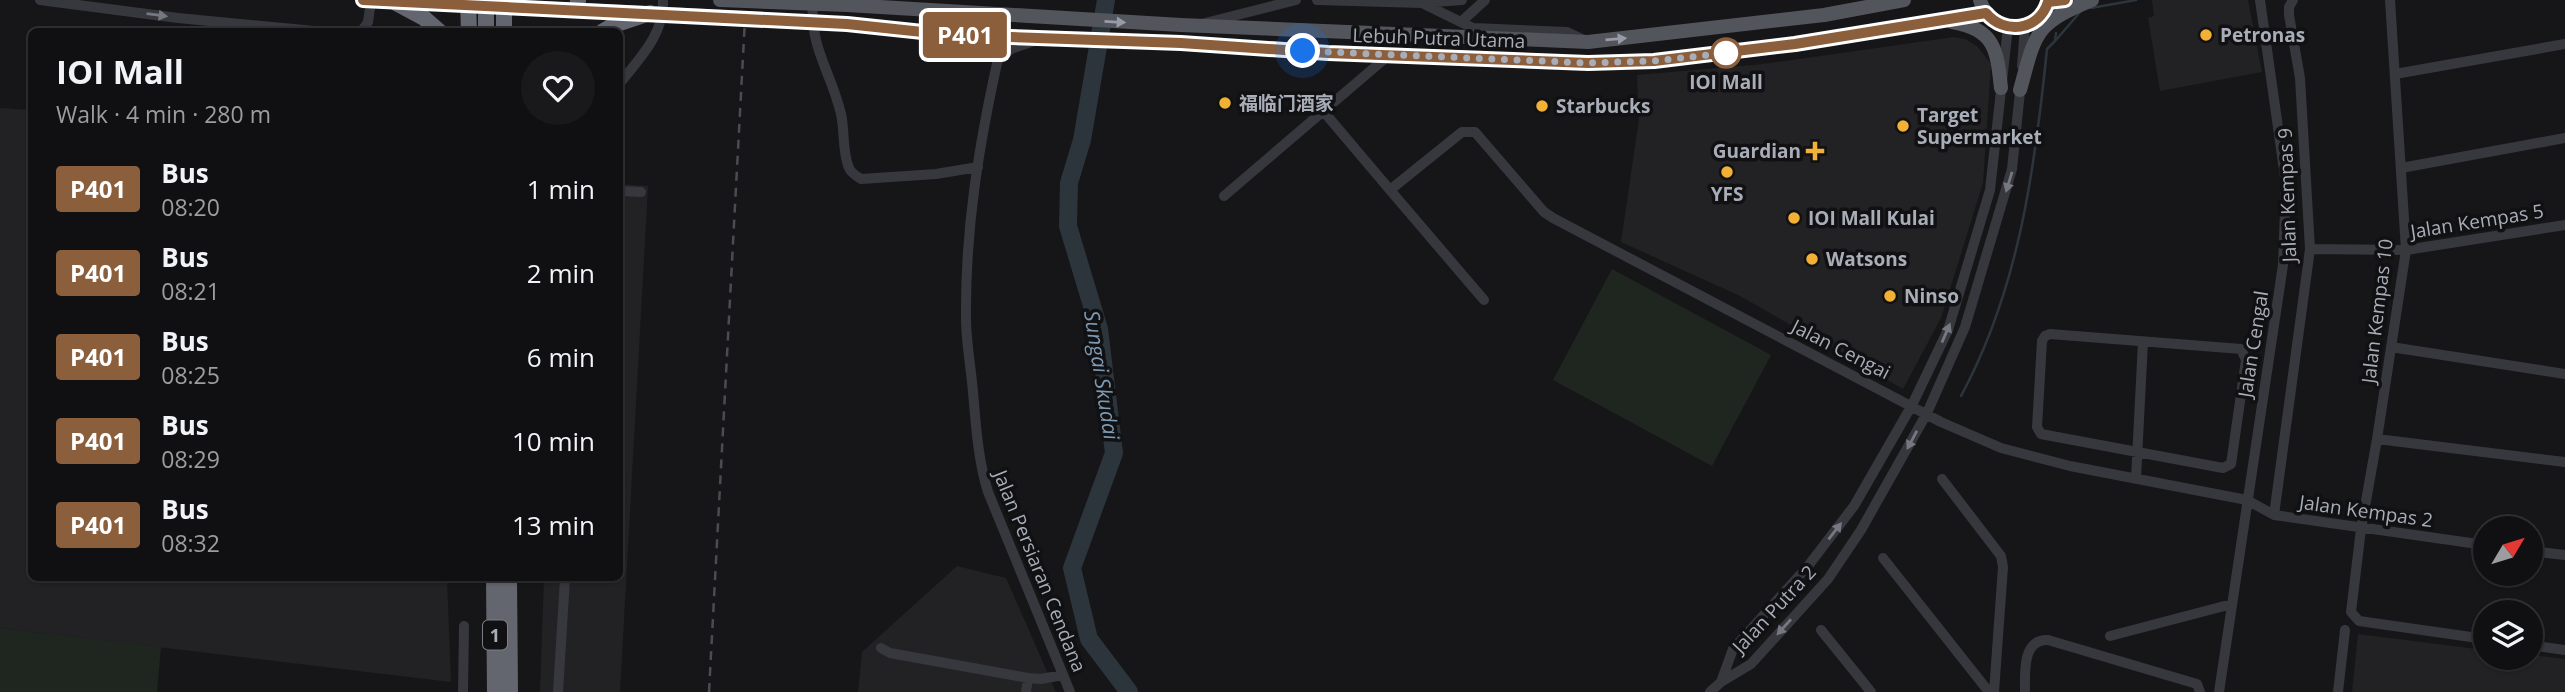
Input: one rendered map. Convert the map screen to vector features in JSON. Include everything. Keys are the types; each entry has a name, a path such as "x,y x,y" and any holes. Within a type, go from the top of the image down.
{"highway":[{"path":"486,0 486,28"},
{"path":"504,0 504,28"},
{"path":"396,3 424,18 435,28"},
{"path":"468,3 470,28"},
{"path":"608,28 650,13"},
{"name":"1","path":"494,581 495,692"},
{"name":"1","path":"509,581 510,692"},
{"path":"510,633 519,581"}],"main road":[{"name":"Lebuh Putra Utama","path":"363,0 537,8 577,5 650,13 847,24 951,35 1181,43 1588,63 1654,61 1795,44 1940,20 1983,6"},
{"name":"Lebuh Putra Utama","path":"720,0 1188,25 1588,42 1824,15 1904,0"},
{"path":"1983,6 1996,23 2008,27 2025,26 2040,17 2048,1 2065,0"},
{"path":"2020,90 2033,44 2040,30 2052,19 2092,0"},
{"path":"1940,20 1966,24 1987,36 1998,57 2001,88"}],"street":[{"path":"40,0 283,28"},
{"path":"623,79 654,38 663,0"},
{"path":"813,0 811,18 814,40 839,104 849,168 853,174 860,179 936,174 978,167"},
{"path":"1188,25 1296,0"},
{"path":"1317,0 1422,3 1462,0"},
{"path":"1461,22 1485,0"},
{"name":"Jalan Cengal","path":"2218,692 2283,265 2286,184 2260,0"},
{"name":"Jalan Kempas 9","path":"2274,515 2310,249 2300,78 2289,7 2293,0"},
{"name":"Jalan Kempas 10","path":"2390,0 2406,250 2350,608 2352,616 2359,621 2473,637"},
{"path":"364,28 371,1"},
{"path":"1422,3 1473,28 1567,33 1588,42"},
{"name":"Jalan Putra 2","path":"1721,682 1751,664 1828,579 1861,530 1927,413 1965,327 2012,169 2025,26"},
{"name":"Jalan Putra 2","path":"1721,682 1733,649 1808,566 1854,506 1912,405 1948,330 1990,190 2008,27"},
{"path":"951,35 980,42 991,49 998,59 1023,43 1047,38"},
{"path":"2395,74 2565,44"},
{"path":"1224,196 1389,55"},
{"name":"Jalan Persiaran Cendana","path":"998,59 987,110 967,251 966,321 980,468 1070,692"},
{"path":"1324,112 1484,300"},
{"name":"Jalan Cengai","path":"1391,190 1462,132 1475,132 1544,212 1553,218 1953,428 2001,448 2070,466 2246,500"},
{"path":"2401,168 2565,138"},
{"path":"623,191 641,192"},
{"name":"Jalan Kempas 5","path":"2310,249 2406,250 2565,225"},
{"path":"2050,334 2143,342 2236,347 2244,351 2246,360 2232,461 2229,466 2223,468 2039,432 2037,427 2042,341 2045,336 2050,334"},
{"path":"2136,478 2143,342"},
{"path":"2391,347 2565,374"},
{"path":"2378,439 2565,462"},
{"path":"1942,479 2001,556 2003,567 1994,692"},
{"name":"Jalan Kempas 2","path":"2246,500 2274,515 2473,543"},
{"path":"2543,552 2565,555"},
{"path":"1883,558 1989,692"},
{"path":"558,692 565,581"},
{"path":"2110,636 2232,604"},
{"path":"463,692 464,626"},
{"path":"1821,630 1871,692"},
{"path":"2338,692 2345,630"},
{"path":"2025,692 2029,649 2034,643 2048,640 2197,684 2200,690"},
{"path":"2543,647 2565,650"},
{"path":"881,648 890,653 1028,678 1041,679 1062,675"},
{"path":"1026,692 1028,678"},
{"path":"1710,692 1721,682 1728,692"}],"shaded area":[{"path":"2152,0 2248,0 2262,72 2160,91 2148,18 2154,16"},
{"path":"1954,37 1965,39 1977,46 1991,64 1983,183 1941,318 1903,389 1740,296 1621,242 1639,119 1637,75 1763,64"},
{"path":"0,108 28,110 28,581 447,581 451,682 0,628"},
{"path":"623,184 648,186 620,692 540,692 544,581 623,581"},
{"path":"1612,269 1771,355 1712,466 1553,380"},
{"path":"957,566 1006,578 1056,692 858,692 862,652"},
{"path":"0,628 161,647 157,692 0,692"},
{"path":"2358,634 2473,648 2473,670 2543,670 2543,656 2565,659 2565,692 2352,692"}],"waterway":[{"name":"Sungai Skudai","path":"1106,0 1082,140 1069,183 1068,226 1099,329 1114,453 1072,568 1089,639 1129,692"},
{"path":"2091,8 2136,0"},
{"path":"2056,40 2081,11"},
{"path":"1961,396 1981,355 2011,271 2030,183 2047,49 2055,41 2056,33"}],"railway":[{"path":"709,692 746,0"}],"bus line":[{"name":"P401","path":"363,0 847,24 951,35 1181,43 1328,53 1588,63 1654,61 1726,53 1986,13 1996,23 2019,28 2040,17 2048,2 2065,0"}],"place":[{"name":"Petronas","path":"2206,35"},
{"name":"IOI Mall","path":"1726,53"},
{"name":"福临门酒家","path":"1225,103"},
{"name":"Starbucks","path":"1542,106"},
{"name":"Target Supermarket","path":"1903,126"},
{"name":"Guardian","path":"1815,151"},
{"name":"YFS","path":"1727,172"},
{"name":"IOI Mall Kulai","path":"1794,218"},
{"name":"Watsons","path":"1812,259"},
{"name":"Ninso","path":"1890,296"}],"route":[{"path":"1303,51 1588,63 1654,61 1726,53"}]}
